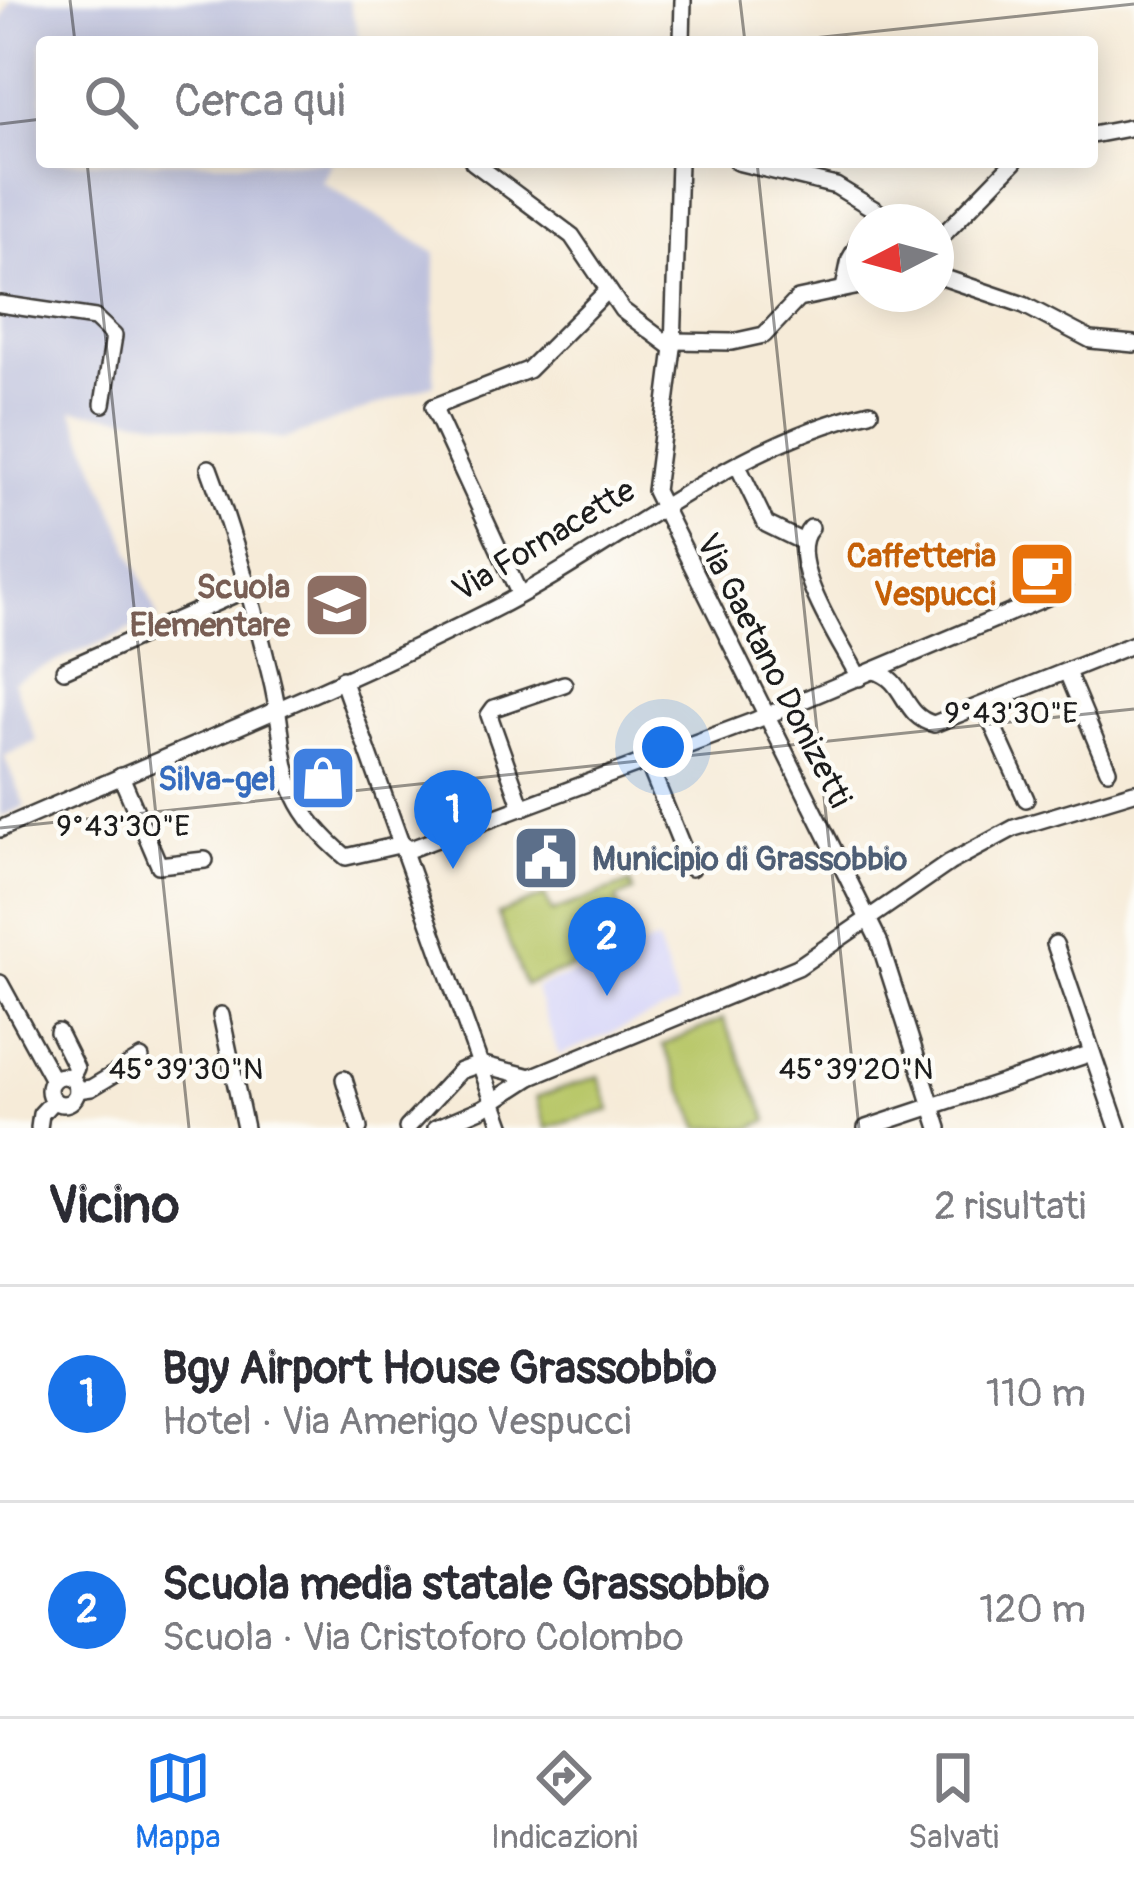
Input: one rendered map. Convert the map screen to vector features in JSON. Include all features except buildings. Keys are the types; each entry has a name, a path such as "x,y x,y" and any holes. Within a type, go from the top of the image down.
{"street":[{"path":"682,36 683,0"},
{"path":"1098,134 1134,127"},
{"path":"481,168 572,236 622,310 673,345 764,335 798,298 844,288 846,278"},
{"name":"Via Fornacette","path":"0,829 342,680 519,593 660,507 655,474 673,345 679,168"},
{"path":"763,168 836,185 866,204"},
{"path":"954,224 1008,168"},
{"path":"954,280 1024,305 1091,340 1134,344"},
{"path":"519,593 434,407 528,370 608,290"},
{"path":"0,304 95,318 114,336 104,404"},
{"path":"660,507 842,418 870,412"},
{"path":"738,466 766,524 806,535 802,566 867,675"},
{"path":"209,468 249,588 273,684 273,710 288,779 307,820 346,857 404,847 522,808 867,675 1064,590"},
{"name":"Via Gaetano Donizetti","path":"660,507 868,922 939,1128"},
{"path":"64,670 249,588"},
{"path":"867,675 891,677 922,722 943,722 1134,644"},
{"path":"1066,671 1108,770"},
{"path":"342,680 503,1128"},
{"path":"522,808 489,715 494,708 564,684"},
{"path":"984,706 1026,799"},
{"path":"647,760 691,868"},
{"path":"121,776 159,866 206,860"},
{"path":"436,1128 530,1077 798,967 950,863 1014,828 1134,792"},
{"path":"1055,944 1118,1128"},
{"path":"0,982 67,1083 66,1103 54,1100"},
{"path":"221,1015 245,1128"},
{"path":"39,1128 41,1114 76,1068 58,1031"},
{"path":"866,1128 1092,1053"},
{"path":"67,1083 141,1058"},
{"path":"407,1128 460,1071 480,1064 530,1077"},
{"path":"344,1079 359,1128"}],"shaded area":[{"path":"11,0 349,0 358,36 36,36 36,168 329,168 322,182 435,253 434,384 285,439 72,410 158,617 13,681 37,741 4,756 25,806 0,817 0,23"},
{"path":"657,941 678,1004 559,1055 535,988"}],"green space":[{"path":"630,883 633,892 616,899 633,945 525,985 498,914 545,896 552,912"},
{"path":"723,1019 768,1120 751,1128 700,1128 663,1045"},
{"path":"599,1076 611,1110 546,1128 536,1097"}],"place":[{"name":"Caffetteria Vespucci","path":"1042,574"},
{"name":"Scuola Elementare","path":"337,605"},
{"name":"Silva-gel","path":"323,778"},
{"name":"Municipio di Grassobbio","path":"546,858"},
{"name":"Bgy Airport House Grassobbio","path":"453,869"},
{"name":"Scuola media statale Grassobbio","path":"607,996"}]}
